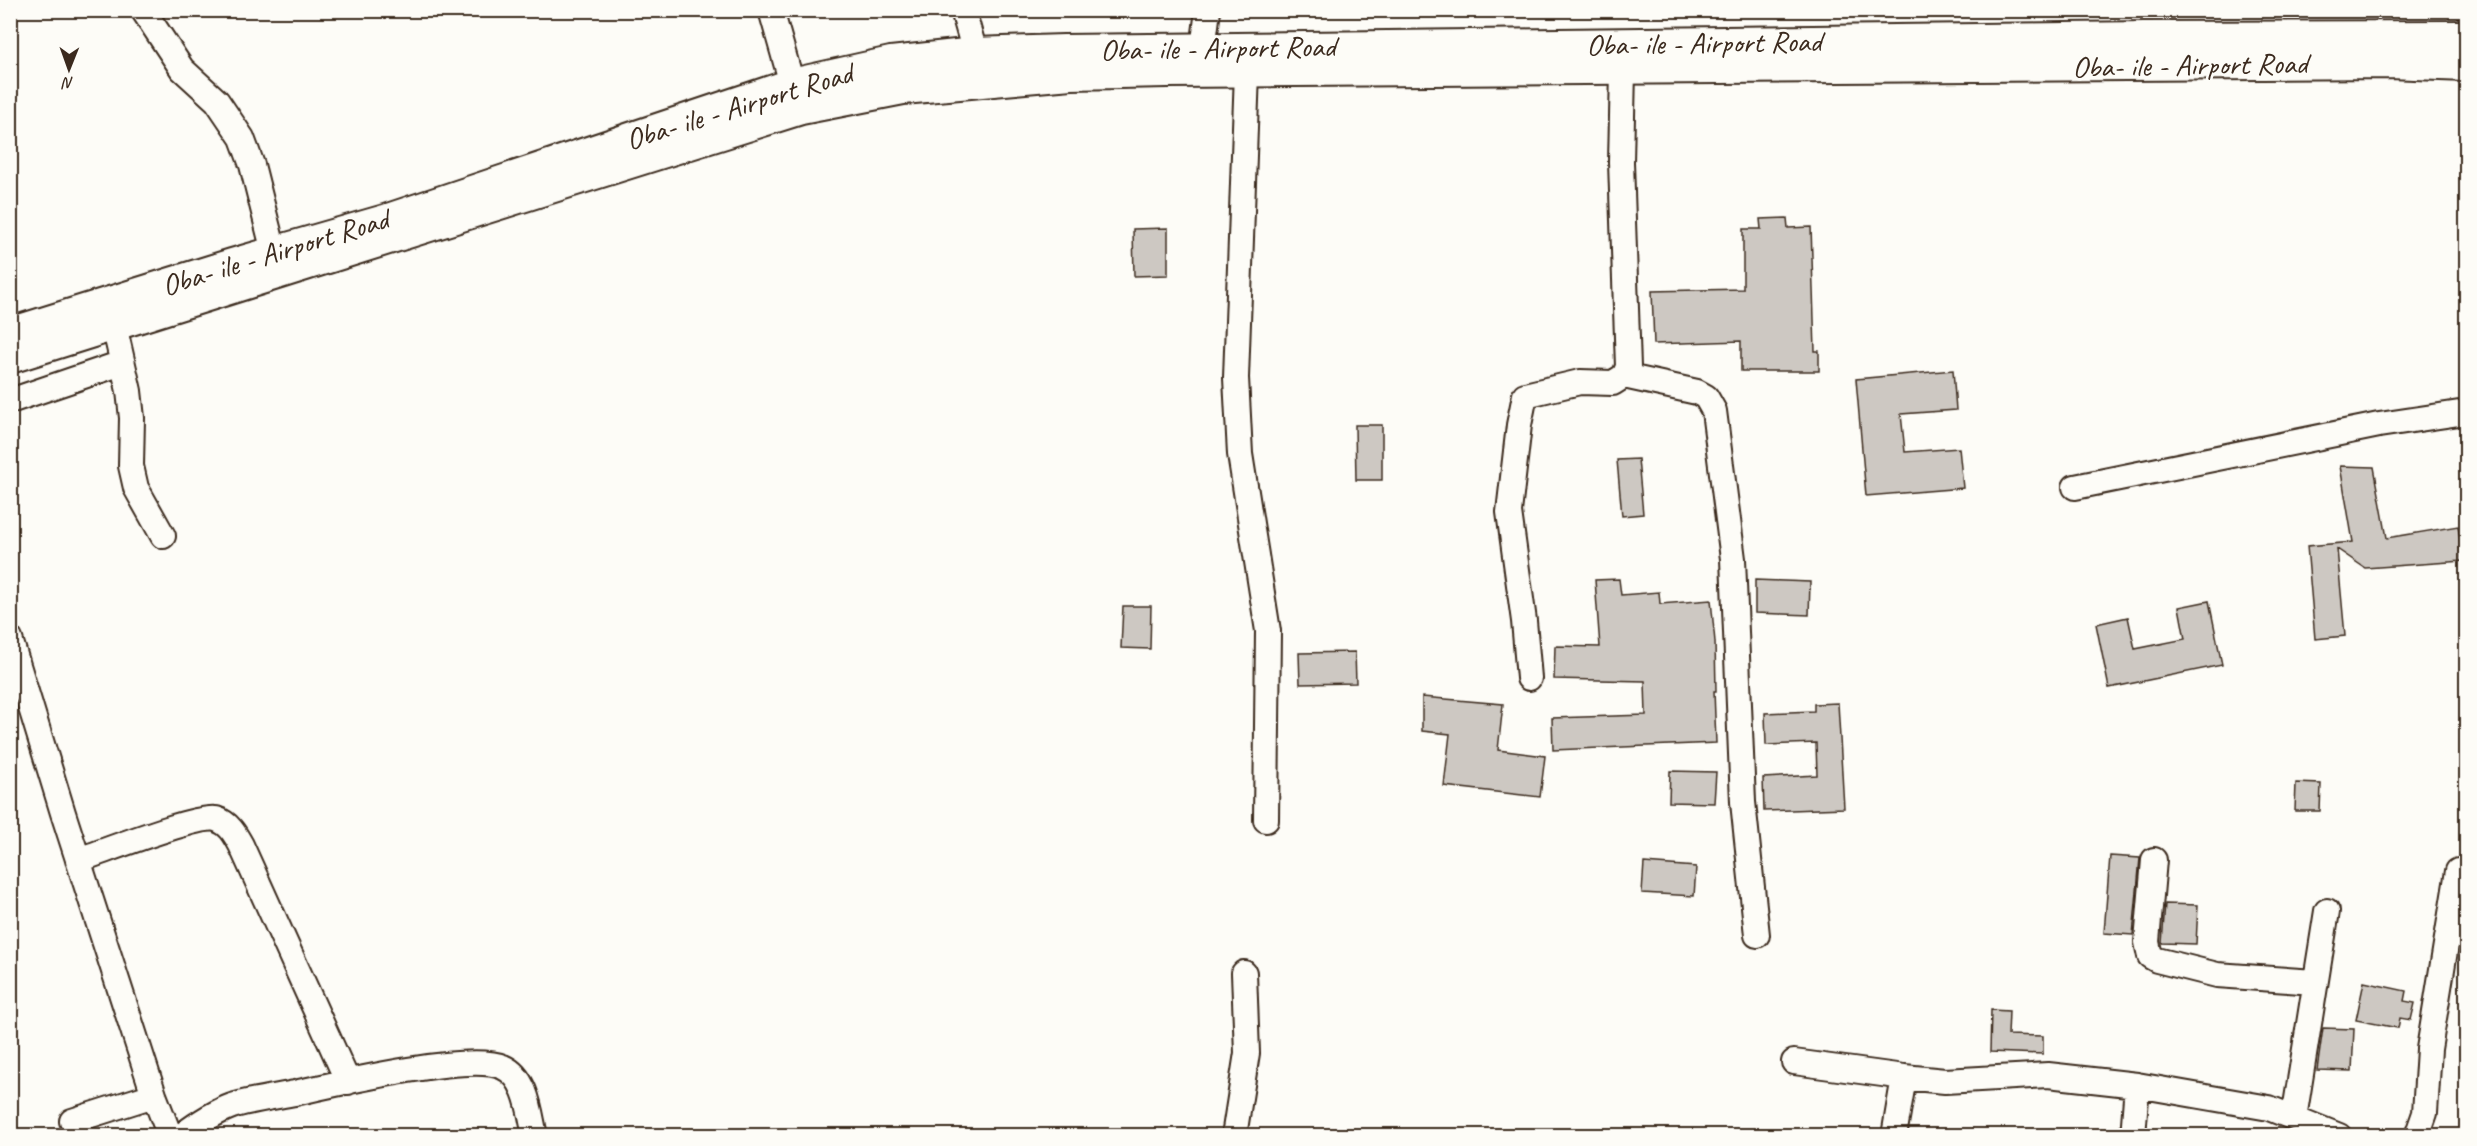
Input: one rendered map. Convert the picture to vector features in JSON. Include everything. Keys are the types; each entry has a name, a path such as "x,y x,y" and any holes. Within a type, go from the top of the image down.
{"main road":[{"name":"Oba- ile - Airport Road","path":"10,333 235,274 400,237 801,109 903,89 1071,74 1623,70 1924,55 2466,36"},
{"name":"Oba- ile - Airport Road","path":"10,358 114,325 235,274 274,252 385,220 792,84 891,62 975,53 1203,49 1924,55 2466,66"}],"street":[{"path":"142,10 182,69 217,101 242,138 252,165 274,252"},
{"path":"771,10 792,84"},
{"path":"963,10 975,53"},
{"path":"1203,49 1208,10"},
{"path":"1529,678 1524,621 1509,512 1519,425 1525,395 1580,382 1613,383 1624,376 1628,367 1621,162 1623,70"},
{"path":"1247,72 1236,378 1240,454 1268,631 1266,820"},
{"path":"114,325 129,391 132,418 131,466 136,488 163,536"},
{"path":"10,401 122,363"},
{"path":"1624,376 1696,392 1706,397 1714,411 1733,559 1743,802 1757,935"},
{"path":"2075,487 2379,425 2466,411"},
{"path":"10,639 78,860 154,1095 170,1136"},
{"path":"78,860 163,831 207,819 225,823 241,845 348,1082"},
{"path":"2154,860 2147,942 2150,956 2157,960 2217,975 2315,982"},
{"path":"2417,1136 2425,1113 2429,1049 2458,871"},
{"path":"2294,1118 2327,911"},
{"path":"1234,1136 1247,1053 1244,973"},
{"path":"1794,1062 1945,1081 2048,1075 2137,1085 2269,1108 2339,1136"},
{"path":"181,1136 214,1113 234,1106 348,1082 458,1064 504,1067 515,1075 525,1094 535,1136"},
{"path":"1894,1136 1904,1077"},
{"path":"2133,1136 2137,1085"},
{"path":"72,1121 154,1095"}],"building":[{"path":"1787,218 1788,228 1811,227 1815,351 1819,351 1819,371 1741,371 1741,341 1654,344 1652,291 1743,289 1743,229 1761,229 1760,219"},
{"path":"1168,228 1168,275 1134,276 1133,229"},
{"path":"1953,370 1956,410 1901,414 1905,452 1959,448 1963,488 1866,496 1856,379"},
{"path":"1355,425 1382,425 1382,480 1356,480"},
{"path":"1638,459 1643,514 1622,516 1617,460"},
{"path":"2340,466 2374,467 2387,538 2458,526 2463,561 2365,568 2337,549 2345,636 2315,639 2307,546 2353,542"},
{"path":"1619,579 1621,595 1659,592 1660,604 1711,600 1715,642 1716,743 1553,750 1552,718 1646,715 1645,681 1554,679 1555,646 1600,647 1595,580"},
{"path":"1755,580 1810,582 1809,615 1755,613"},
{"path":"2209,601 2222,665 2109,688 2096,624 2128,617 2135,649 2185,639 2179,607"},
{"path":"1123,606 1151,606 1150,649 1121,648"},
{"path":"1355,652 1356,683 1300,684 1299,653"},
{"path":"1422,697 1503,704 1498,750 1545,756 1540,797 1444,786 1450,734 1422,731"},
{"path":"1838,703 1844,808 1764,811 1763,778 1817,775 1816,743 1766,745 1765,713 1814,711 1814,704"},
{"path":"1670,771 1716,772 1714,803 1669,802"},
{"path":"2296,783 2321,784 2320,811 2295,811"},
{"path":"2110,856 2140,858 2133,935 2104,933"},
{"path":"1644,863 1696,867 1694,896 1642,893"},
{"path":"2165,904 2198,905 2196,944 2162,943"},
{"path":"2364,982 2406,991 2404,1001 2415,1003 2411,1020 2400,1018 2398,1028 2356,1020"},
{"path":"1991,1010 2009,1011 2008,1035 2043,1036 2043,1054 1990,1052"},
{"path":"2323,1028 2354,1029 2352,1071 2317,1070"}]}
